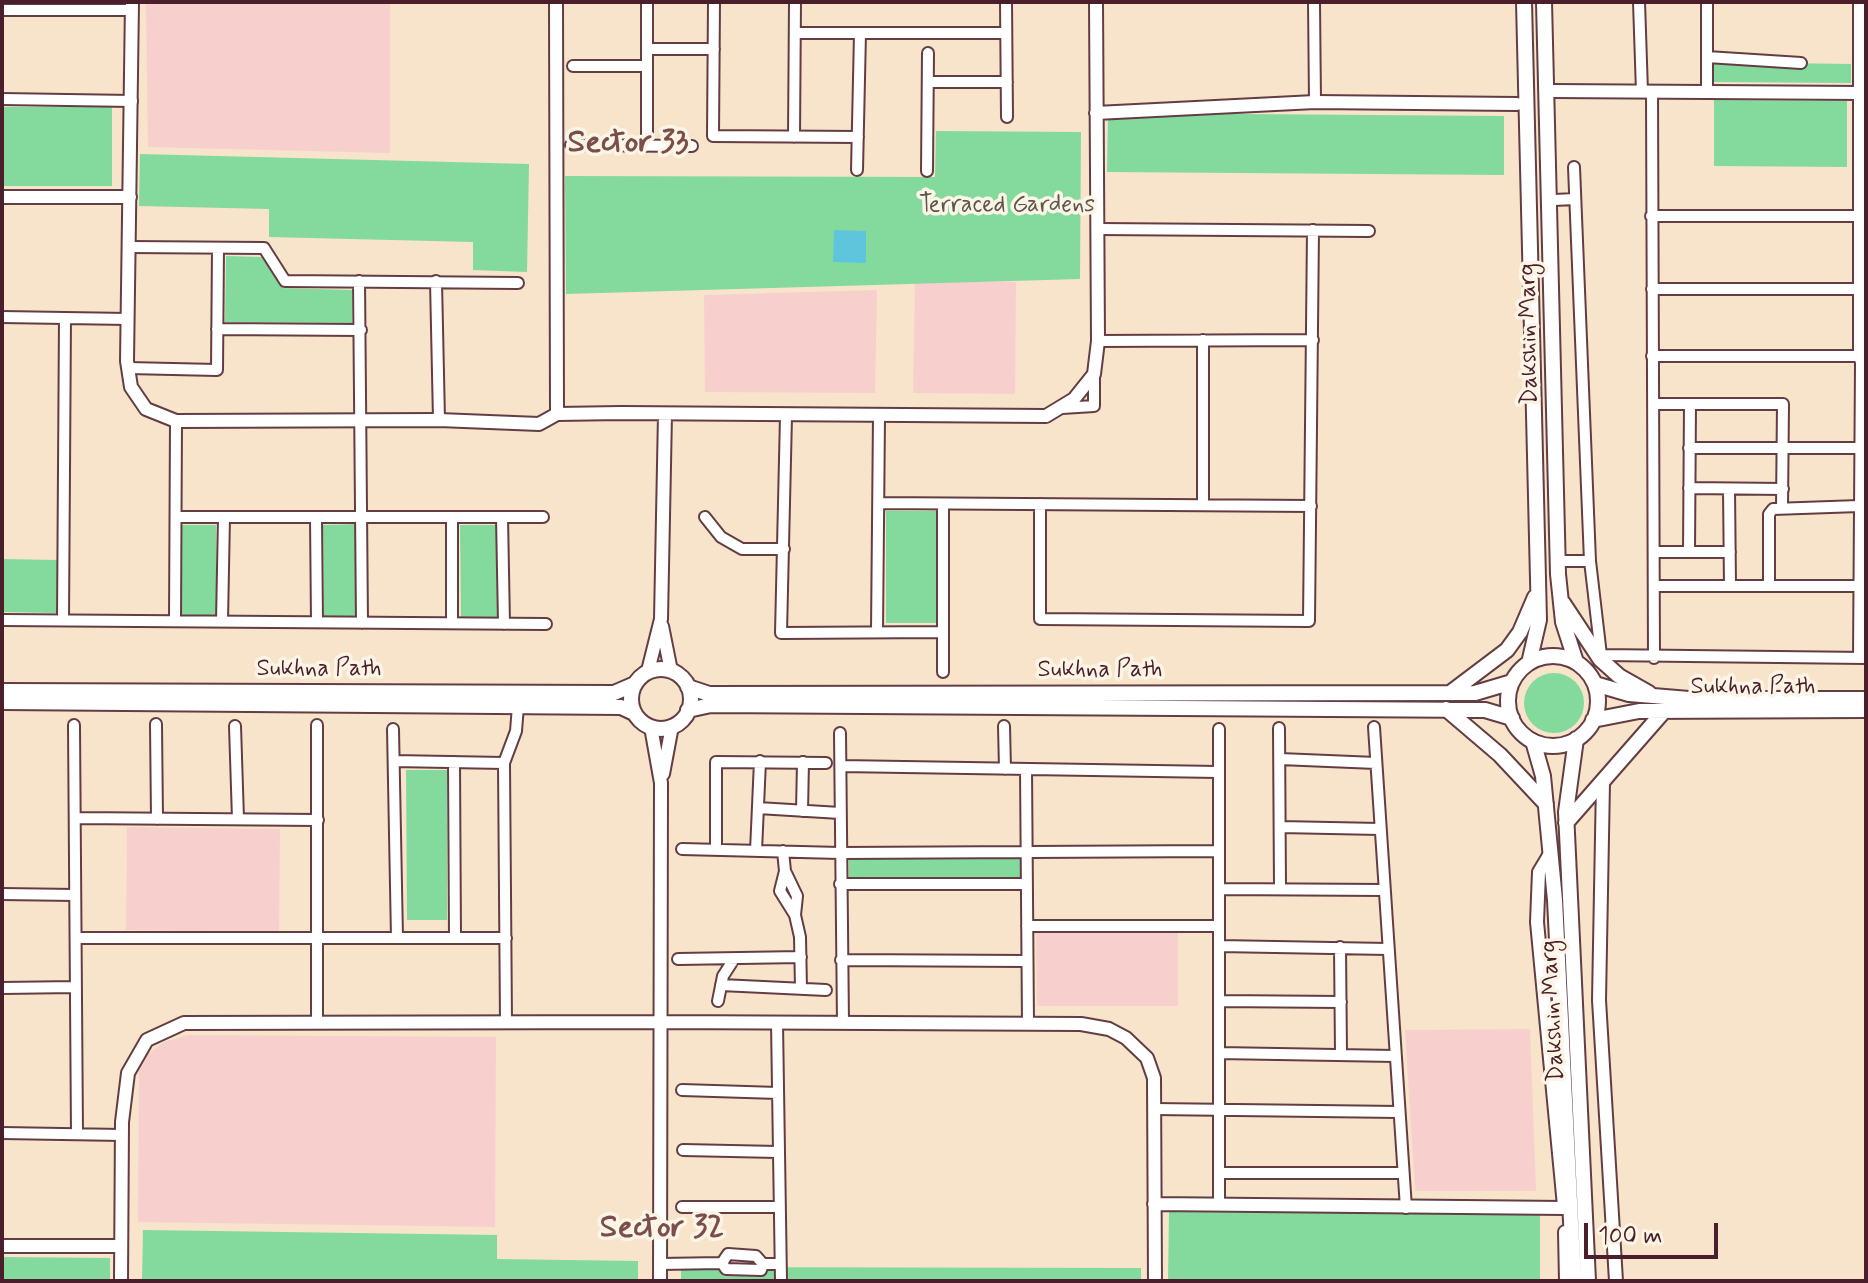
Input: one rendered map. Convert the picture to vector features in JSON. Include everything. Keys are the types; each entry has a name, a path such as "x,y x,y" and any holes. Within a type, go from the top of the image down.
{"main road":[{"name":"Dakshin Marg","path":"1524,2 1539,620 1535,649 1529,663"},
{"name":"Dakshin Marg","path":"1544,2 1557,561 1563,622 1576,662"},
{"path":"1450,693 1507,650 1520,632 1538,591"},
{"path":"1560,600 1600,659 1619,676 1656,696"},
{"path":"1545,656 1576,662 1595,684 1598,707 1593,720 1576,739 1561,745 1533,741 1512,718 1512,682 1529,663 1545,656"},
{"path":"648,671 671,671 688,687 688,710 672,726 651,727 634,713 631,700 635,684 648,671"},
{"name":"Sukhna Path","path":"688,687 709,694 1475,693 1512,682"},
{"name":"Sukhna Path","path":"2,691 614,693 635,684"},
{"name":"Sukhna Path","path":"1595,684 1629,694 1656,696 1866,699"},
{"name":"Sukhna Path","path":"2,702 621,707 634,713"},
{"name":"Sukhna Path","path":"688,710 711,705 1446,709 1485,710 1512,718"},
{"path":"1446,709 1500,755 1546,804"},
{"path":"1566,823 1665,710"},
{"name":"Sukhna Path","path":"1593,720 1613,714 1665,710 1866,710"},
{"name":"Dakshin Marg","path":"1576,739 1570,766 1566,823 1588,1281"},
{"name":"Dakshin Marg","path":"1533,741 1543,776 1551,852 1574,1281"}],"street":[{"path":"556,2 557,414"},
{"path":"647,2 647,146"},
{"path":"714,2 713,136 858,137"},
{"path":"794,137 795,2"},
{"path":"1006,2 1007,117"},
{"path":"1062,408 1094,406 1098,341 1096,2"},
{"path":"1314,2 1315,102"},
{"path":"1639,2 1647,92 1651,216 1654,658"},
{"path":"1707,2 1707,92"},
{"path":"1574,167 1590,561 1601,655 1862,658 1858,448 1862,425 1860,289 1863,216 1860,2"},
{"path":"2,10 132,6 128,368 138,401 146,409 176,421 439,420 539,424 557,414 1046,416 1074,399 1094,374"},
{"path":"795,33 1006,33"},
{"path":"857,170 860,33"},
{"path":"647,49 714,49"},
{"path":"927,171 928,53"},
{"path":"1707,57 1801,63"},
{"path":"573,66 647,66"},
{"path":"928,82 1007,82"},
{"path":"1552,91 1861,93"},
{"path":"2,99 132,101"},
{"path":"1096,113 1315,102 1517,104"},
{"path":"571,145 692,146"},
{"path":"2,197 130,197"},
{"path":"1554,200 1575,199"},
{"path":"1651,216 1863,216"},
{"path":"1098,229 1369,231"},
{"path":"1040,504 1040,619 1309,621 1313,230"},
{"path":"129,247 264,248 285,281 518,283"},
{"path":"128,368 217,370 218,248"},
{"path":"359,281 362,623"},
{"path":"436,281 439,420"},
{"path":"1652,289 1860,289"},
{"path":"2,317 128,319"},
{"path":"63,620 65,318"},
{"path":"217,329 361,330"},
{"path":"1203,340 1203,505"},
{"path":"1098,341 1313,340"},
{"path":"1652,356 1862,358"},
{"path":"1862,358 1866,374"},
{"path":"1654,404 1783,404 1782,507"},
{"path":"1689,552 1690,404"},
{"path":"665,414 661,619 671,671"},
{"path":"786,416 781,633 943,632"},
{"path":"877,631 879,416"},
{"path":"175,621 176,421"},
{"path":"1689,448 1858,448"},
{"path":"1689,488 1783,489"},
{"path":"1729,489 1730,586"},
{"path":"879,503 1311,506"},
{"path":"943,504 943,672"},
{"path":"1769,586 1769,514 1782,507 1859,506"},
{"path":"176,517 543,517"},
{"path":"222,621 224,517"},
{"path":"316,517 317,622"},
{"path":"452,517 452,623"},
{"path":"502,517 504,624"},
{"path":"705,517 721,537 742,549 784,549"},
{"path":"1654,552 1730,552"},
{"path":"1557,561 1590,561"},
{"path":"1654,586 1863,586"},
{"path":"648,671 661,619"},
{"path":"2,620 546,624"},
{"path":"506,1023 504,763 516,731 518,706"},
{"path":"156,724 157,819"},
{"path":"74,725 77,1134"},
{"path":"317,725 317,1023"},
{"path":"235,726 238,819"},
{"path":"661,783 672,726"},
{"path":"1004,726 1005,769"},
{"path":"651,727 661,783 660,1281"},
{"path":"1374,727 1406,1208"},
{"path":"1279,728 1280,888"},
{"path":"393,729 397,938"},
{"path":"1219,729 1219,1205"},
{"path":"840,733 843,1023"},
{"path":"1280,759 1376,763"},
{"path":"394,761 504,763"},
{"path":"716,849 715,765 720,761 826,763"},
{"path":"756,851 760,761"},
{"path":"454,762 455,938"},
{"path":"802,811 803,762"},
{"path":"841,766 1218,772"},
{"path":"1026,769 1028,1024"},
{"path":"1603,782 1599,1000 1616,1281"},
{"path":"758,808 840,813"},
{"path":"76,818 318,820"},
{"path":"1280,827 1380,829"},
{"path":"682,849 840,853 1218,851"},
{"path":"783,851 785,871 780,891 795,915 801,957 801,989"},
{"path":"1551,852 1539,872 1537,922 1564,1208 1566,1281"},
{"path":"840,884 1026,884"},
{"path":"1219,889 1384,890"},
{"path":"2,894 75,895"},
{"path":"1027,926 1218,926"},
{"path":"76,938 506,938"},
{"path":"1219,946 1388,949"},
{"path":"1340,947 1341,1054"},
{"path":"678,959 801,957"},
{"path":"718,1001 721,985 734,959"},
{"path":"841,960 1027,961"},
{"path":"721,985 826,990"},
{"path":"2,988 75,987"},
{"path":"1219,1001 1341,1002"},
{"path":"121,1281 122,1135 128,1073 147,1040 184,1023 661,1022 1081,1024 1109,1029 1126,1038 1147,1058 1154,1078 1155,1281"},
{"path":"777,1023 781,1281"},
{"path":"1219,1053 1395,1056"},
{"path":"682,1090 778,1093"},
{"path":"1154,1109 1399,1112"},
{"path":"2,1133 122,1135"},
{"path":"683,1150 778,1152"},
{"path":"1219,1173 1402,1173"},
{"path":"1154,1204 1564,1208"},
{"path":"682,1207 778,1207"},
{"path":"2,1246 121,1246"},
{"path":"660,1264 722,1263 728,1254 756,1256 763,1264 780,1264"}],"shaded area":[{"path":"146,2 390,2 390,153 148,147"},
{"path":"915,282 1016,282 1015,394 913,393"},
{"path":"877,290 875,393 705,392 704,295"},
{"path":"127,827 280,829 279,932 126,930"},
{"path":"1036,929 1178,930 1178,1006 1037,1006"},
{"path":"1530,1029 1536,1191 1415,1191 1405,1030"},
{"path":"188,1035 496,1037 495,1227 138,1222 139,1071 148,1054 164,1042"}],"green space":[{"path":"1712,62 1851,64 1851,83 1711,82"},
{"path":"1714,100 1847,101 1847,167 1714,166"},
{"path":"2,107 112,107 112,186 2,186"},
{"path":"1108,113 1504,116 1504,175 1107,172"},
{"name":"Terraced Gardens","path":"936,131 1081,132 1080,279 566,294 565,176 935,177"},
{"path":"140,154 529,164 527,272 473,270 473,242 269,237 269,209 139,206"},
{"path":"226,256 262,257 282,288 352,290 352,323 225,322"},
{"path":"886,511 936,511 936,623 886,623"},
{"path":"359,524 359,617 324,617 323,525"},
{"path":"181,525 216,525 217,617 182,617"},
{"path":"460,525 496,525 497,617 461,618"},
{"path":"2,559 57,560 57,613 2,612"},
{"path":"1554,673 1575,682 1584,703 1575,724 1554,733 1533,724 1524,703 1533,682"},
{"path":"406,770 447,770 447,920 407,920"},
{"path":"1021,858 1022,879 849,880 849,859"},
{"path":"1169,1212 1540,1214 1540,1281 1168,1281"},
{"path":"143,1230 497,1235 497,1259 638,1261 638,1281 142,1281"},
{"path":"2,1257 110,1258 110,1281 2,1281"},
{"path":"681,1267 1141,1268 1141,1281 681,1281"}],"water":[{"path":"834,230 866,231 866,263 833,262"}],"district":[{"name":"Sector 33","path":"628,144"},
{"name":"Sector 32","path":"662,1229"}]}
